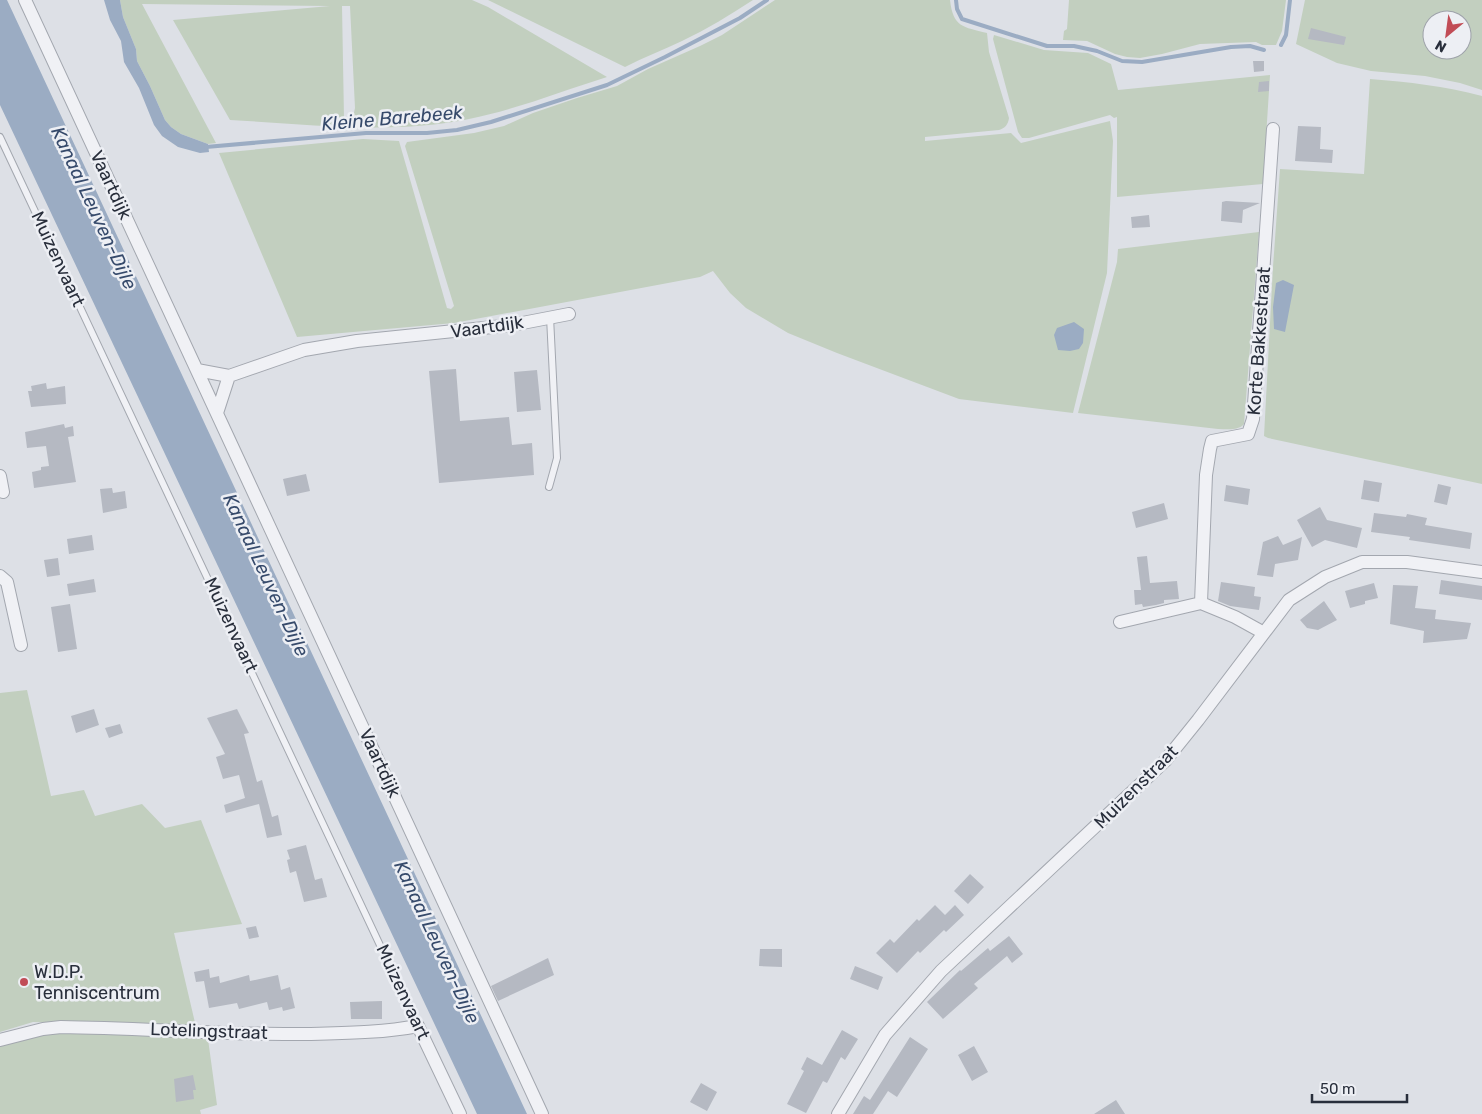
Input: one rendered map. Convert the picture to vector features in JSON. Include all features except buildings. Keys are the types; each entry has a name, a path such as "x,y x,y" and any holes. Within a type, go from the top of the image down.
{"street":[{"name":"Vaartdijk","path":"25,0 542,1114"},
{"name":"Korte Bakkestraat","path":"1201,603 1206,475 1212,441 1248,434 1254,420 1273,128"},
{"name":"Vaartdijk","path":"197,370 229,376 304,350 357,341 512,325 569,314"},
{"path":"217,413 229,376"},
{"path":"0,476 3,492"},
{"name":"Muizenstraat","path":"838,1114 886,1035 915,1000 941,972 1165,761 1289,600 1325,577 1362,562 1407,562 1482,572"},
{"path":"0,576 8,582 21,645"},
{"path":"1120,622 1201,603 1235,617 1264,633"},
{"name":"Lotelingstraat","path":"0,1040 43,1029 61,1027 270,1034 342,1033 418,1026"},
{"name":"Muizenvaart","path":"418,1026 460,1114"}],"lane":[{"name":"Muizenvaart","path":"0,137 418,1026"},
{"path":"549,487 557,458 550,317"}],"green space":[{"path":"120,0 472,0 488,7 607,77 504,111 440,124 350,127 230,120 173,20 330,6 142,4 216,143 208,144 181,134 165,120 137,61 136,49 123,17","holes":["342,6 350,6 355,108 353,117 349,120 344,118"]},
{"path":"488,0 753,0 700,32 625,67"},
{"path":"775,0 950,0 951,9 957,21 966,27 987,33 989,52 1009,118 1007,124 999,130 925,137 925,141 1011,133 1021,143 1110,121 1113,141 1107,273 1073,413 959,399 837,353 788,333 746,308 730,293 713,271 700,277 454,323 297,337 219,153 363,139 399,141 447,308 451,309 454,306 405,146 407,142 474,133 504,126 533,113 617,86 648,69 722,35"},
{"path":"1069,0 1286,0 1282,31 1276,45 1262,45 1256,42 1200,44 1140,58 1115,54 1087,41 1063,40 1064,31 1067,29"},
{"path":"1305,0 1482,0 1482,90 1460,83 1425,76 1371,71 1337,63 1296,44"},
{"path":"994,35 1044,50 1088,53 1111,64 1118,90 1270,75 1263,184 1117,197 1117,117 1114,118 1110,115 1029,138 1022,138 1018,132 993,39"},
{"path":"1370,79 1426,85 1482,96 1482,484 1264,436 1280,169 1364,174"},
{"path":"1259,232 1244,424 1242,426 1236,429 1218,429 1078,413 1117,262 1118,249"},
{"path":"27,690 51,796 84,790 95,816 142,804 165,828 201,820 242,924 174,933 196,1027 33,1022 0,1032 0,693"},
{"path":"58,1031 166,1032 208,1039 217,1105 200,1110 201,1114 0,1114 0,1044"}],"water":[{"name":"Kanaal Leuven-Dijle","path":"0,0 7,0 527,1114 477,1114 0,105"},
{"path":"104,0 120,0 123,17 136,49 137,61 165,120 181,134 208,144 209,152 200,153 178,147 162,136 154,125 139,88 124,62 121,41 110,20"},
{"path":"1283,280 1294,285 1285,332 1274,329 1273,307 1276,283"},
{"path":"1074,322 1084,329 1083,343 1079,349 1070,351 1058,350 1054,335 1057,328"}],"waterway":[{"name":"Kleine Barebeek","path":"206,147 366,133 427,133 457,130 491,122 607,85 740,18 767,0"},
{"name":"Kleine Barebeek","path":"956,0 957,9 962,19 1047,46 1074,46 1097,51 1122,61 1142,62 1231,47 1250,46 1264,50"},
{"path":"1281,45 1286,35 1290,0"}],"place":[{"name":"W.D.P. Tenniscentrum","path":"24,982"}]}
